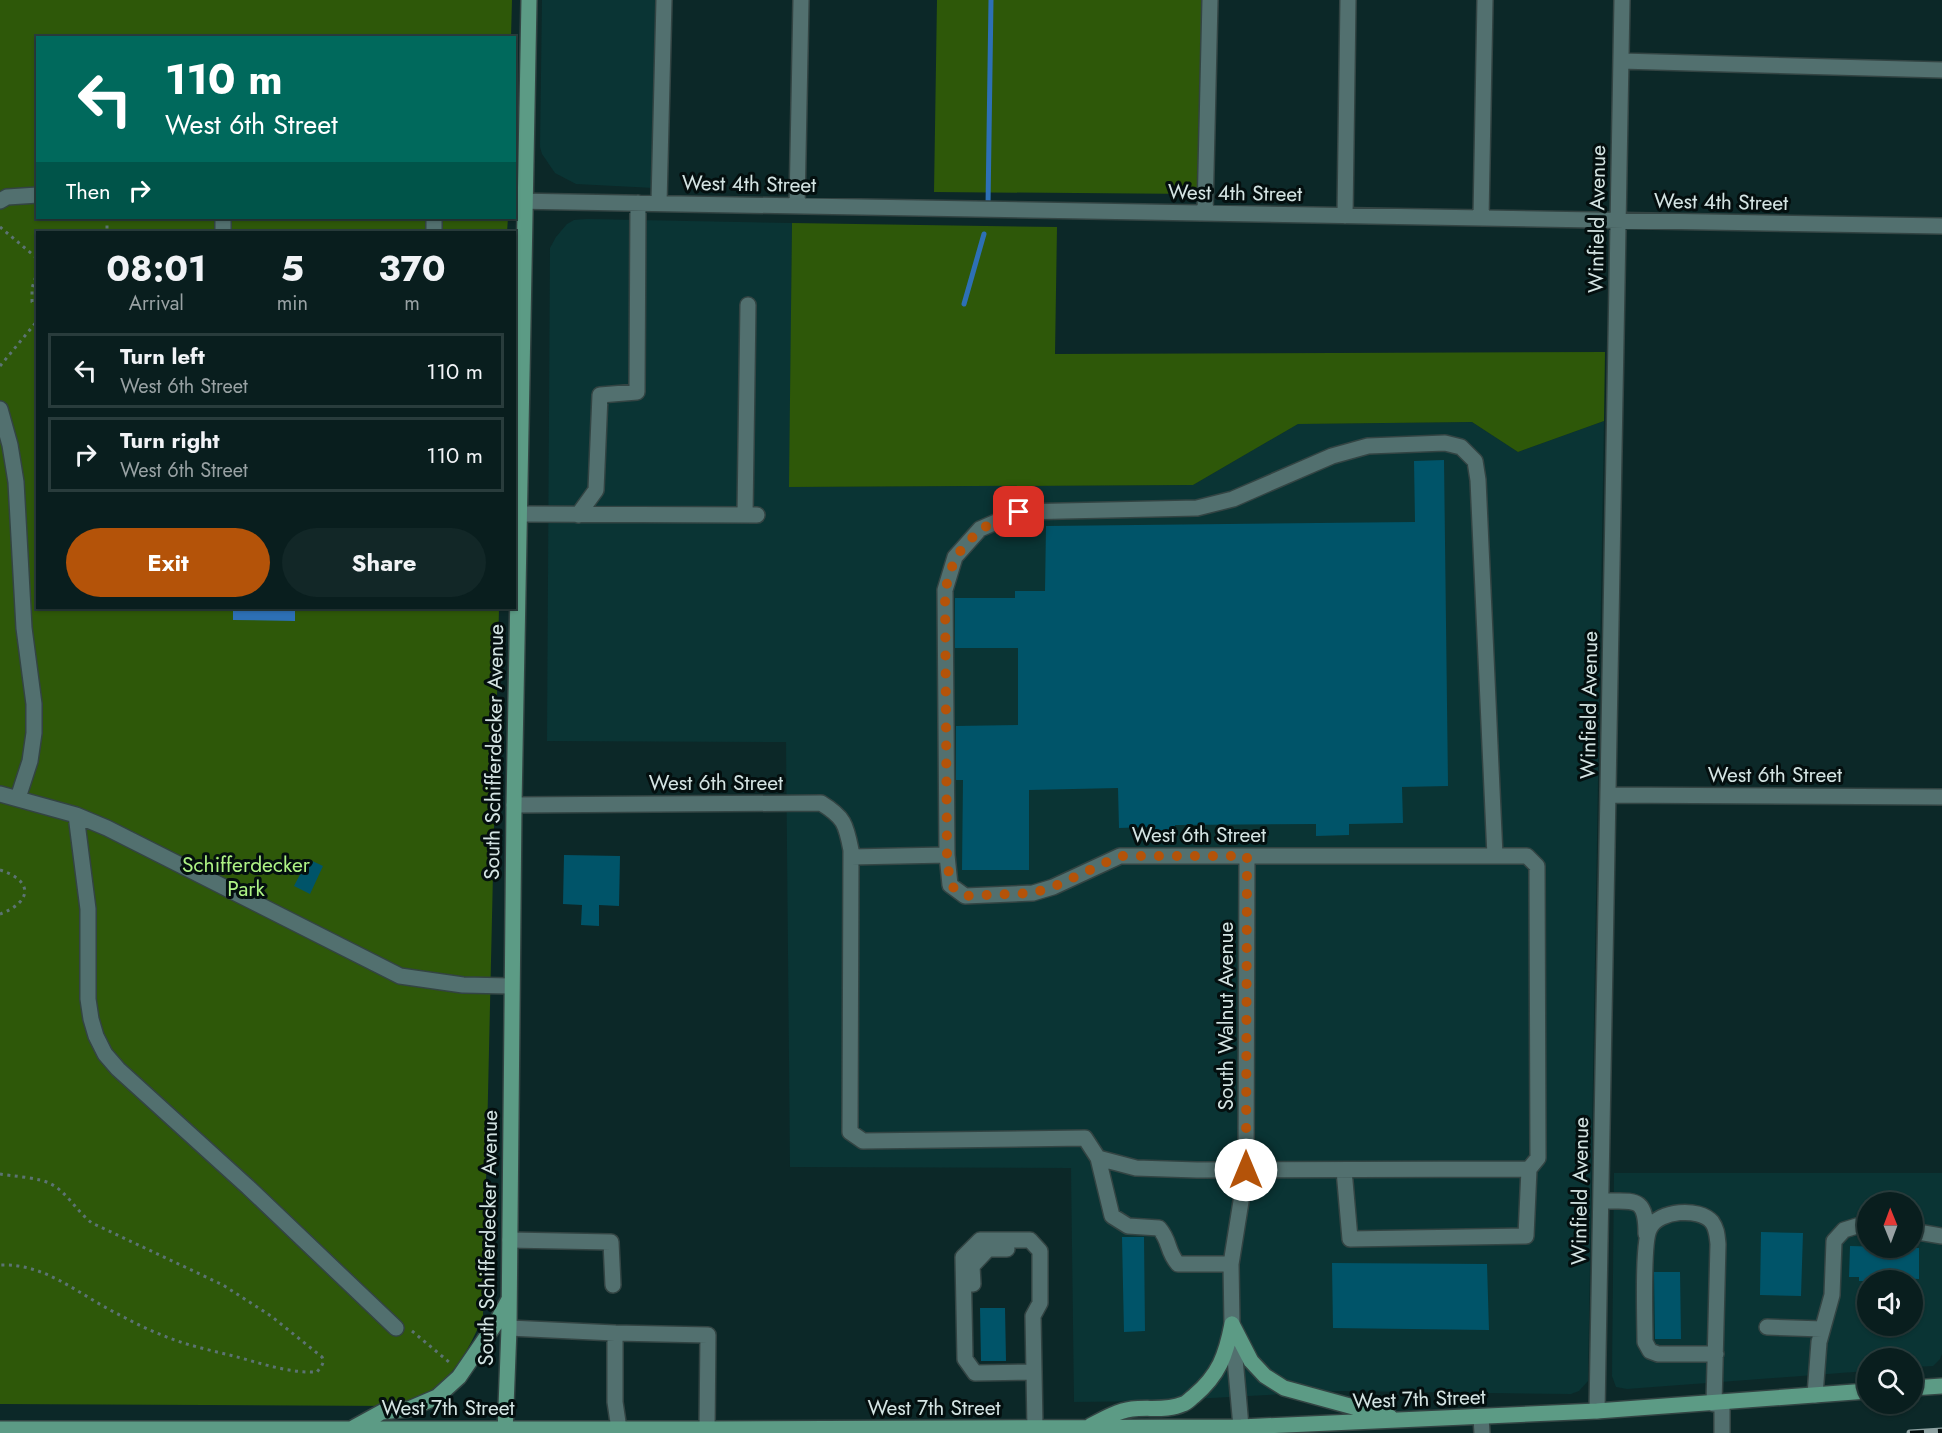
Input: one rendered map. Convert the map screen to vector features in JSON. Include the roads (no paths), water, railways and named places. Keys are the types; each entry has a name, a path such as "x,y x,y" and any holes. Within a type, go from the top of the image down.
{"main road":[{"name":"South Schifferdecker Avenue","path":"505,1431 510,1299 511,986 520,514 520,201 529,0"},
{"path":"356,1431 382,1412 409,1409 437,1397 459,1377 510,1299"},
{"path":"1232,1324 1251,1361 1265,1376 1284,1388 1404,1421"},
{"path":"1086,1428 1111,1415 1131,1409 1158,1409 1183,1404 1207,1386 1216,1372 1226,1354 1232,1324"},
{"path":"1923,1387 1942,1386"},
{"name":"West 7th Street","path":"0,1429 356,1431 707,1429 768,1431 1241,1426 1404,1421 1597,1411 1718,1404 1857,1392"}],"street":[{"path":"659,203 664,0"},
{"path":"797,206 801,0"},
{"path":"1205,213 1210,0"},
{"path":"1345,216 1348,0"},
{"path":"1481,218 1485,0"},
{"name":"Winfield Avenue","path":"1597,1411 1622,0"},
{"path":"1621,61 1942,70"},
{"path":"2,194 36,195"},
{"name":"West 4th Street","path":"520,201 1942,226"},
{"path":"578,515 596,490 600,395 637,393 638,203"},
{"path":"520,514 751,515 748,304"},
{"path":"0,409 10,445 16,482 24,628 34,704 34,733 30,761 18,798"},
{"name":"West 6th Street","path":"1496,856 1478,480 1475,460 1461,447 1445,443 1368,446 1332,456 1233,499 1197,508 1019,512 980,529 955,557 945,590 947,855 950,885 965,896 1033,893 1053,887 1120,856 1247,856 1496,856 1527,856 1537,866 1538,1158 1529,1169"},
{"path":"0,794 76,815 107,828 400,976 463,985 511,986"},
{"name":"West 6th Street","path":"1608,795 1942,797"},
{"name":"West 6th Street","path":"514,805 821,803 837,813 847,826 851,857 850,1132 863,1141 1085,1138 1098,1158"},
{"path":"76,815 88,909 88,999 96,1036 105,1054 118,1069 248,1187 396,1328"},
{"path":"851,857 947,855"},
{"name":"South Walnut Avenue","path":"1241,1426 1232,1324 1231,1264 1246,1170 1247,856"},
{"path":"1231,1264 1178,1264 1169,1254 1168,1239 1159,1228 1128,1226 1112,1216 1098,1158 1136,1168 1529,1169 1526,1236 1350,1239 1344,1170"},
{"path":"1600,1201 1635,1202 1643,1207 1646,1217 1645,1329 1650,1352 1716,1354"},
{"path":"1646,1237 1655,1221 1676,1214 1702,1215 1711,1221 1717,1231 1716,1354 1722,1433"},
{"path":"1815,1395 1817,1356 1832,1295 1834,1241 1844,1230 1857,1226"},
{"path":"1923,1233 1942,1236"},
{"path":"510,1240 611,1242 613,1285"},
{"path":"1034,1372 975,1373 965,1359 963,1257 980,1240 1030,1240 1040,1251 1040,1303 1033,1316 1034,1372 1035,1428"},
{"path":"1767,1327 1822,1329"},
{"path":"509,1328 708,1335 707,1429"},
{"path":"615,1333 615,1402 619,1429"},
{"path":"1481,1417 1482,1433"}],"water":[{"path":"233,609 295,609 295,621 233,620"}],"waterway":[{"path":"988,206 991,0"},
{"path":"964,304 984,234"}],"railway":[{"path":"1910,1433 1942,1431"}],"park label":[{"name":"Schifferdecker Park","path":"246,877"}]}
